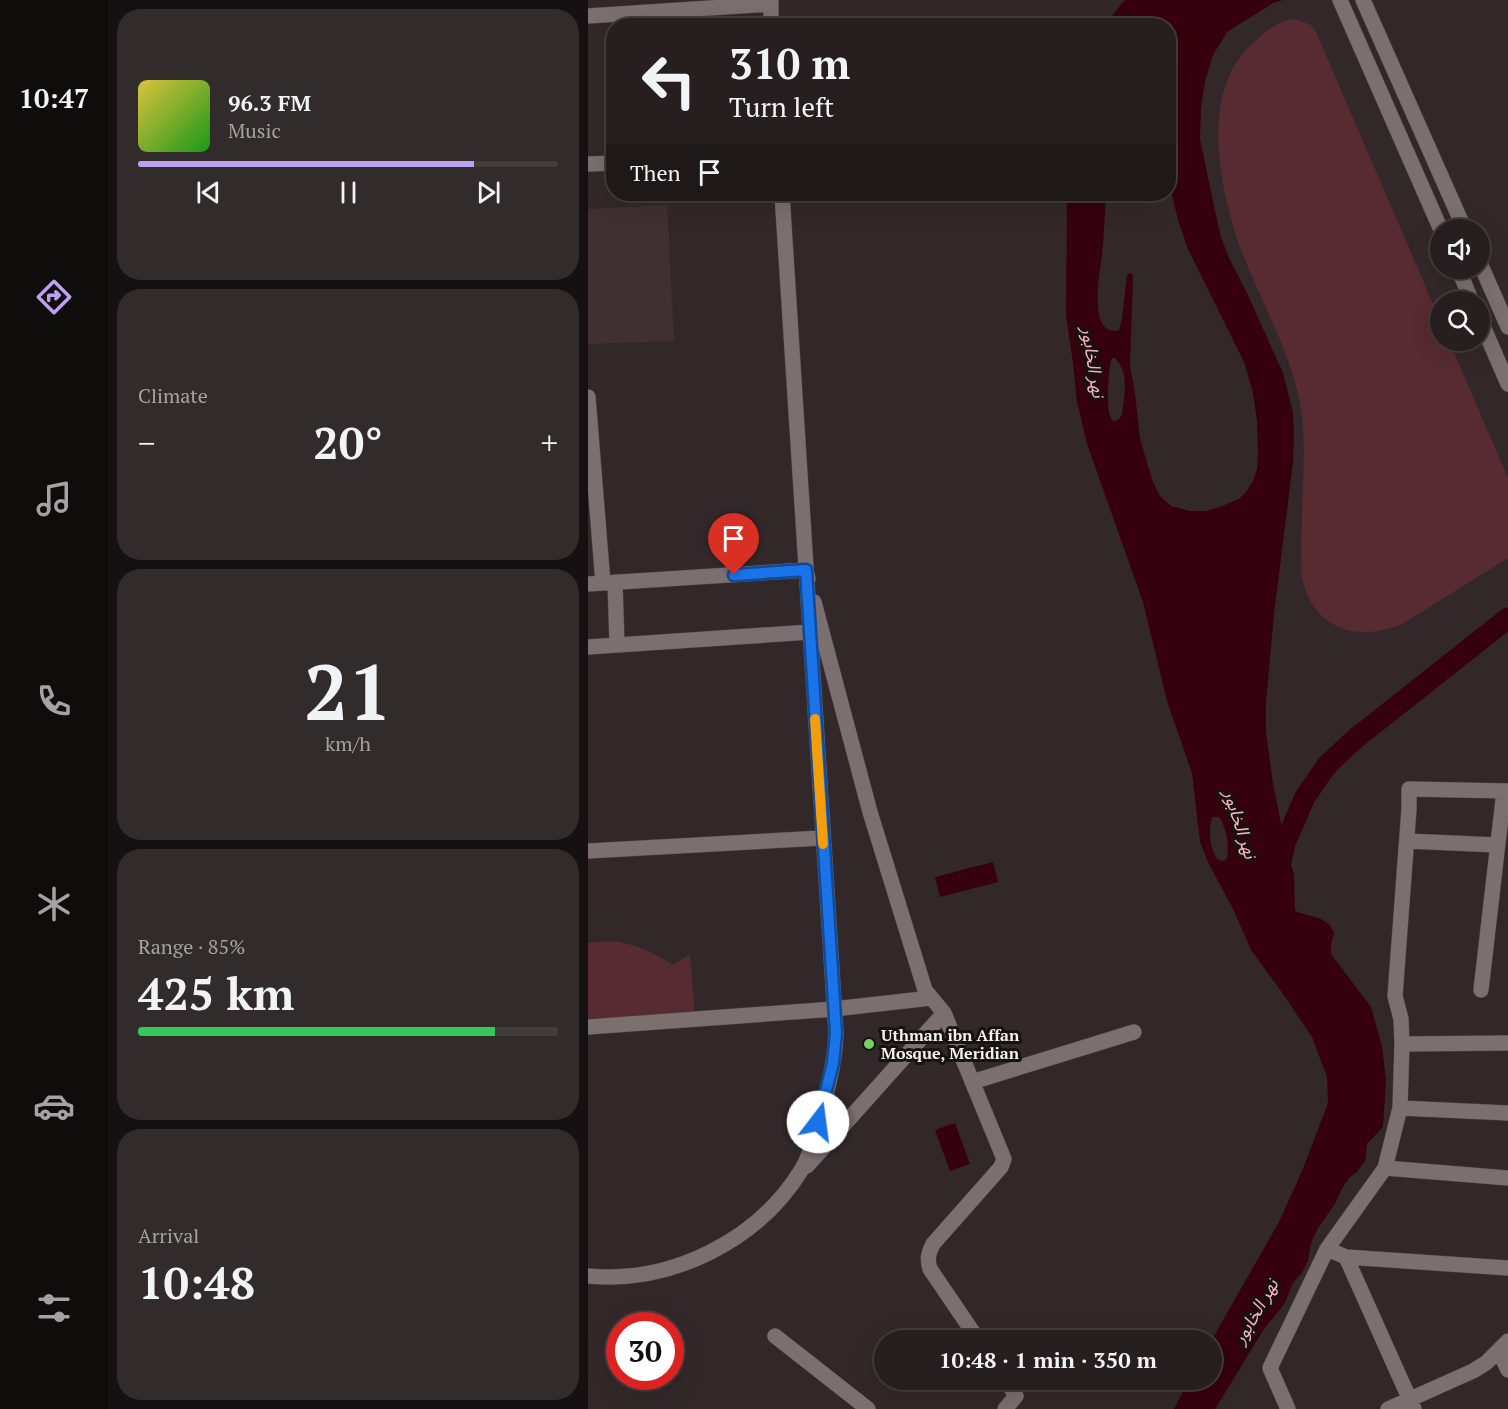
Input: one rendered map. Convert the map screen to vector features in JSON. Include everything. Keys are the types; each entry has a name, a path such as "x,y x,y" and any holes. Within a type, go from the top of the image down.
{"street":[{"path":"1340,0 1435,219"},
{"path":"1363,0 1460,219"},
{"path":"588,16 770,1 771,18"},
{"path":"1355,35 1375,26"},
{"path":"588,164 606,163"},
{"path":"782,201 835,1047 826,1094 810,1152 789,1187"},
{"path":"1487,279 1508,327"},
{"path":"1490,343 1508,384"},
{"path":"588,397 602,583 617,645"},
{"path":"602,583 806,570"},
{"path":"806,570 870,813 925,990 944,1013 1004,1160 1001,1167 933,1244 928,1253 927,1261 930,1269 972,1330"},
{"path":"588,647 810,632"},
{"path":"1288,1409 1270,1368 1327,1249 1385,1168 1400,1108 1401,1019 1395,996 1409,789 1506,791 1497,845 1480,990"},
{"path":"588,851 822,838"},
{"path":"1407,842 1497,845"},
{"path":"588,1027 834,1010 932,998"},
{"path":"588,1276 612,1277 643,1274 673,1267 711,1252 746,1230 769,1210 944,1013"},
{"path":"972,1082 1134,1032"},
{"path":"1402,1044 1508,1042"},
{"path":"1400,1108 1508,1113"},
{"path":"1385,1168 1508,1178"},
{"path":"1327,1249 1346,1257 1508,1268"},
{"path":"1346,1257 1412,1404"},
{"path":"775,1336 868,1409"},
{"path":"1388,1409 1412,1404 1473,1371 1486,1363 1504,1346"},
{"path":"1504,1346 1508,1370"},
{"path":"1005,1409 1016,1396 1013,1390"}],"shaded area":[{"path":"1295,19 1311,25 1316,32 1430,297 1430,351 1453,351 1508,478 1508,558 1404,623 1369,632 1352,631 1324,618 1306,591 1301,572 1304,452 1299,398 1281,342 1248,268 1233,227 1221,173 1218,144 1219,116 1224,90 1234,66 1265,32 1288,20"},
{"path":"667,205 674,341 588,344 588,209"},
{"path":"609,941 642,948 673,965 690,954 695,1015 588,1022 588,943"}],"water":[{"name":"نهر الخابور","path":"1125,0 1283,0 1273,3 1227,32 1213,55 1205,81 1200,139 1221,237 1283,373 1293,412 1293,463 1274,614 1266,702 1266,732 1273,784 1294,875 1295,910 1321,919 1330,925 1334,933 1331,954 1371,1007 1382,1046 1386,1080 1383,1127 1367,1144 1365,1161 1349,1178 1335,1204 1318,1228 1311,1243 1308,1261 1293,1283 1285,1303 1264,1329 1215,1409 1174,1409 1184,1390 1222,1390 1222,1330 1217,1330 1279,1222 1302,1171 1328,1103 1327,1077 1312,1037 1251,950 1200,842 1192,773 1167,701 1143,602 1087,444 1077,402 1066,315 1067,201 1106,201 1098,302 1099,314 1103,324 1109,330 1119,330 1127,275 1132,274 1133,277 1130,366 1140,439 1153,482 1160,496 1171,506 1190,511 1206,511 1239,499 1253,481 1257,469 1257,421 1253,393 1244,362 1188,249 1173,201 1176,201 1176,18 1110,18","holes":["1112,358 1120,364 1125,393 1122,415 1116,421 1111,419 1109,411 1109,374","1212,817 1219,817 1226,832 1228,853 1224,861 1218,860 1215,856 1210,840"]},
{"path":"993,862 998,882 940,897 935,877"},
{"path":"955,1123 970,1164 950,1171 935,1130"}],"waterway":[{"path":"1279,872 1285,843 1305,797 1327,765 1355,739 1508,618"}],"slow traffic":[{"path":"815,719 823,844"}],"place":[{"name":"Uthman ibn Affan Mosque, Meridian","path":"869,1044"}],"route":[{"path":"734,575 806,570 836,1033 833,1063 818,1122"}]}
